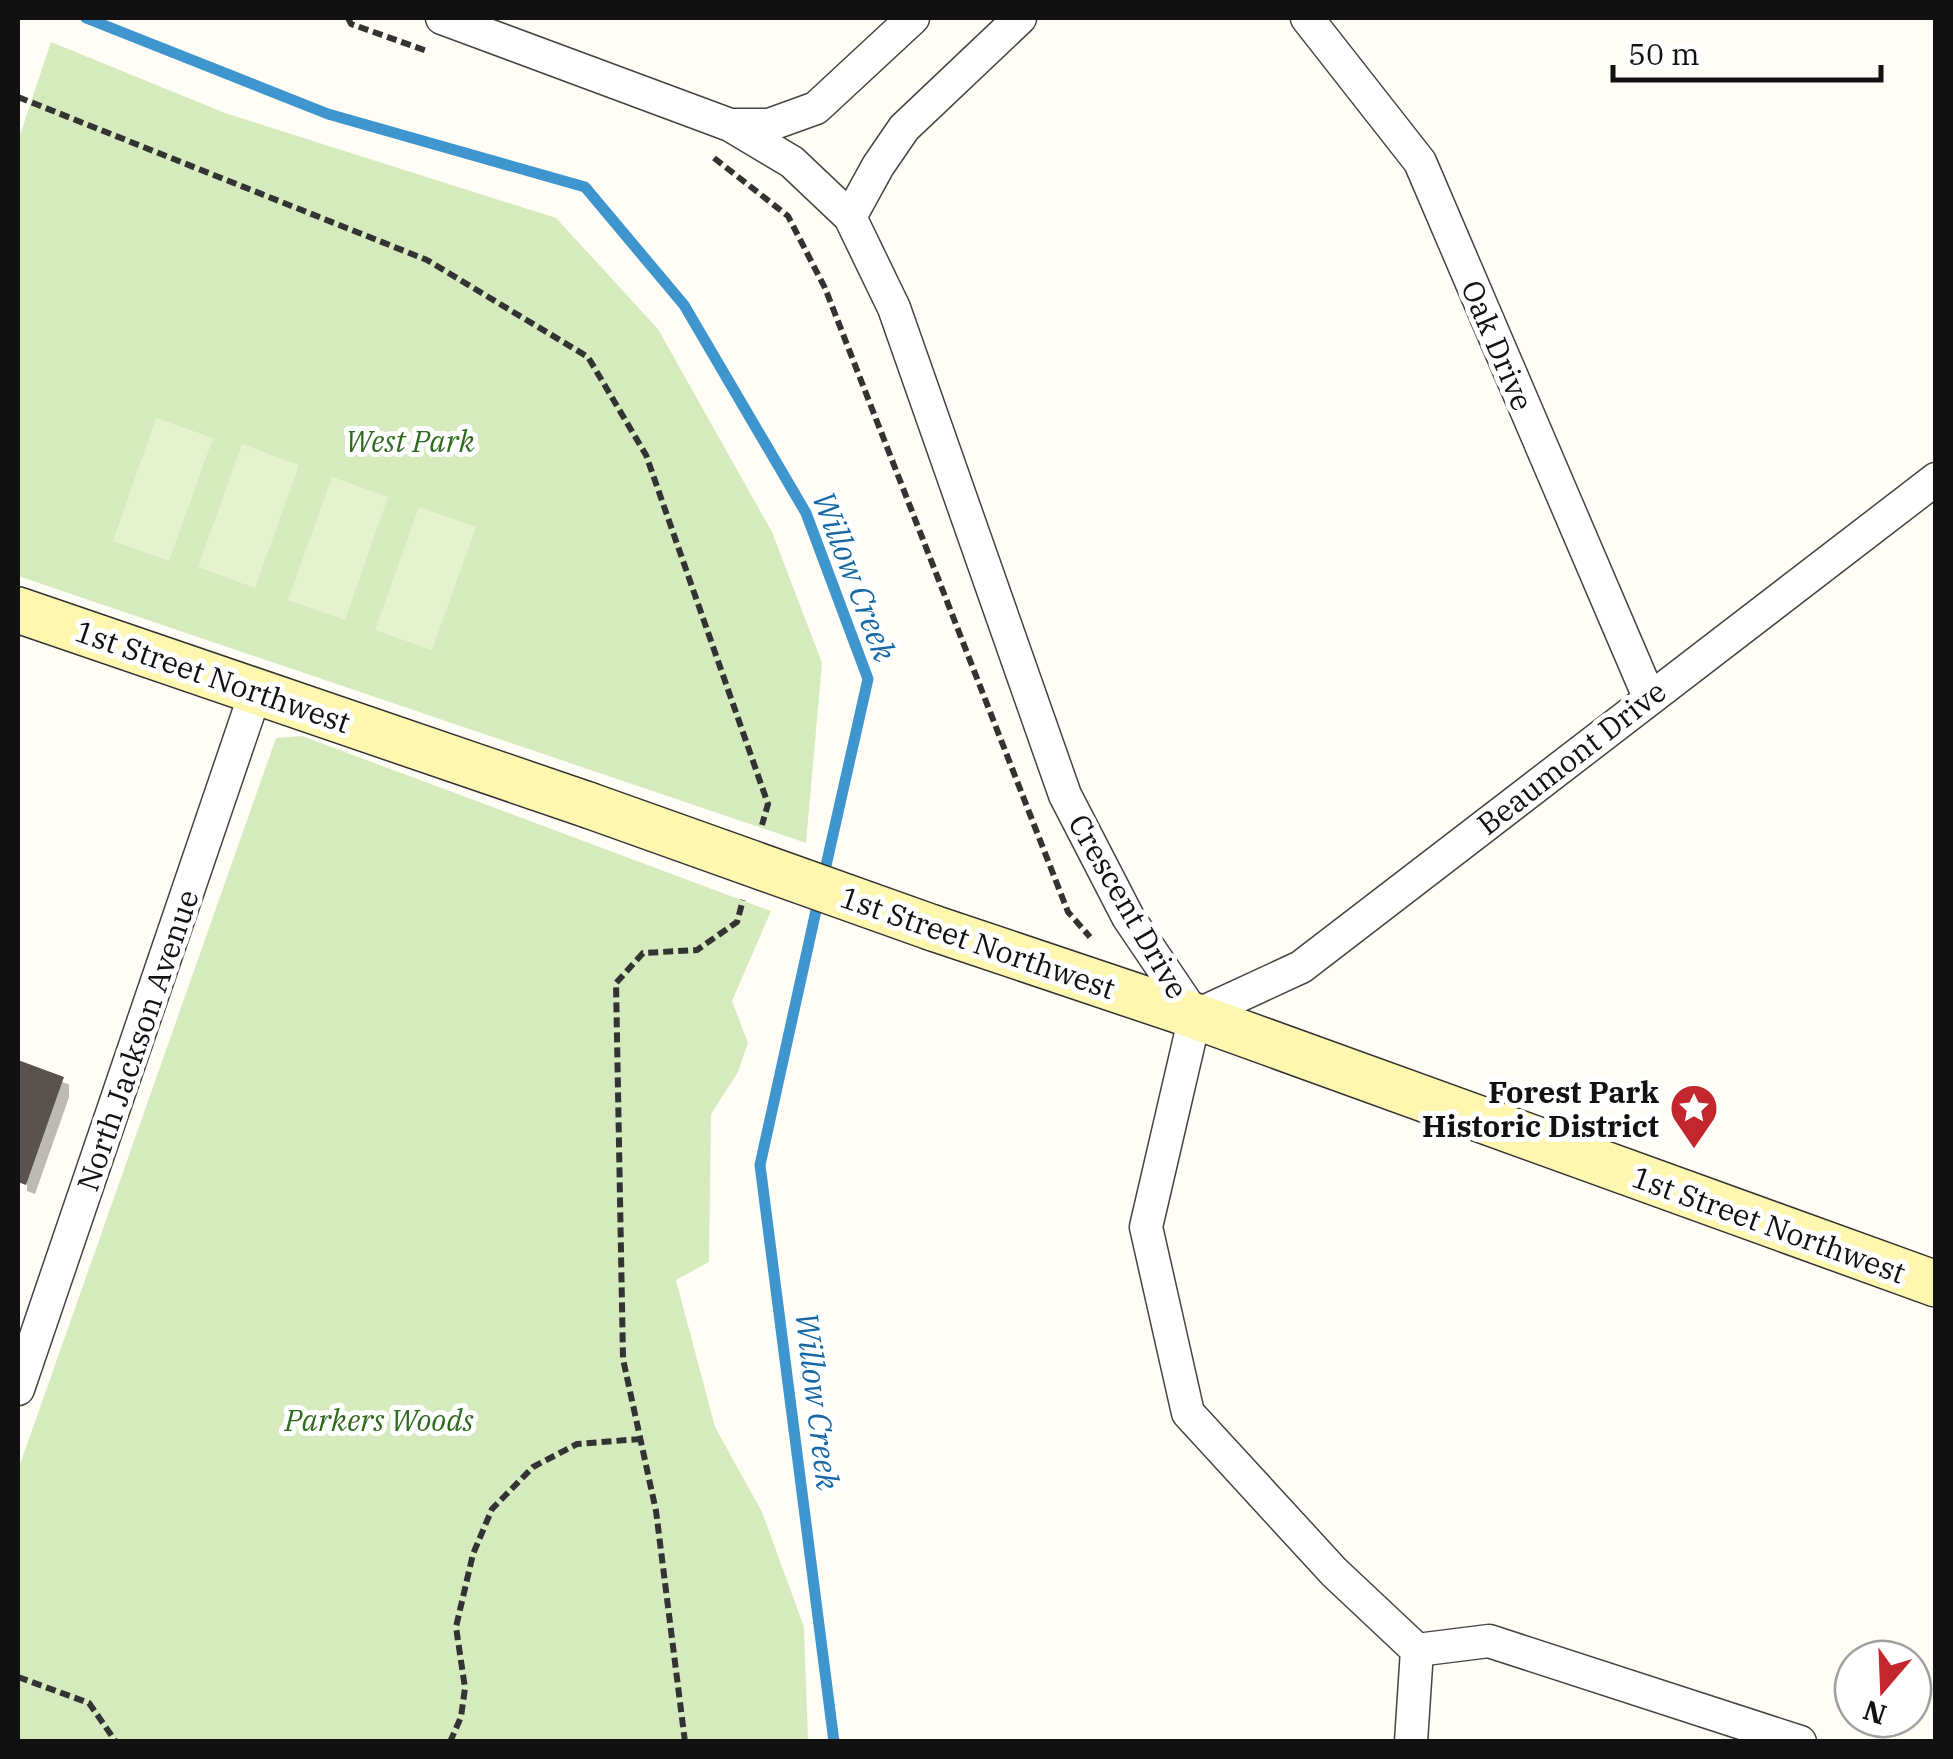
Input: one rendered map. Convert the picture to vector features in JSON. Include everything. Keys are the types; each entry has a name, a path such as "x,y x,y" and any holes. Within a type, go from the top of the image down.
{"main road":[{"name":"1st Street Northwest","path":"18,610 1194,1016 1936,1284"}],"street":[{"path":"442,18 730,125 769,125 816,108 913,18"},
{"path":"850,217 904,128 1020,18"},
{"name":"Oak Drive","path":"1307,18 1420,162 1648,697"},
{"name":"Crescent Drive","path":"730,125 792,162 850,217 894,308 1065,795 1128,916 1194,1016 1146,1227 1188,1413 1334,1572 1418,1650"},
{"name":"Beaumont Drive","path":"1194,1016 1301,967 1648,697 1936,480"},
{"name":"North Jackson Avenue","path":"18,1389 256,691"},
{"path":"1411,1742 1418,1650 1489,1642 1800,1742"}],"path":[{"path":"348,18 351,24 443,57"},
{"path":"702,149 788,216 824,288 1068,912 1092,939"},
{"path":"450,1742 461,1716 465,1688 456,1628 473,1554 492,1509 533,1467 577,1444 640,1438"},
{"path":"18,1677 89,1703 116,1742"}],"green space":[{"name":"West Park","path":"51,42 225,113 556,218 658,329 772,532 822,663 806,843 18,576 18,141"},
{"path":"156,418 213,438 169,561 113,541"},
{"path":"242,444 299,465 255,588 198,567"},
{"path":"332,477 388,497 345,620 288,600"},
{"path":"419,507 476,527 432,650 375,630"},
{"name":"Parkers Woods","path":"302,736 771,911 732,1001 748,1043 738,1072 711,1114 709,1262 676,1280 715,1427 762,1512 804,1627 808,1741 18,1741 18,1470 276,738"}],"building":[{"path":"18,1060 64,1077 26,1185 18,1182"}],"waterway":[{"name":"Willow Creek","path":"86,18 328,114 585,187 684,305 806,513 868,679 823,879"},
{"name":"Willow Creek","path":"819,897 760,1165 834,1742"}],"place":[{"name":"Forest Park Historic District","path":"1694,1150"}]}
